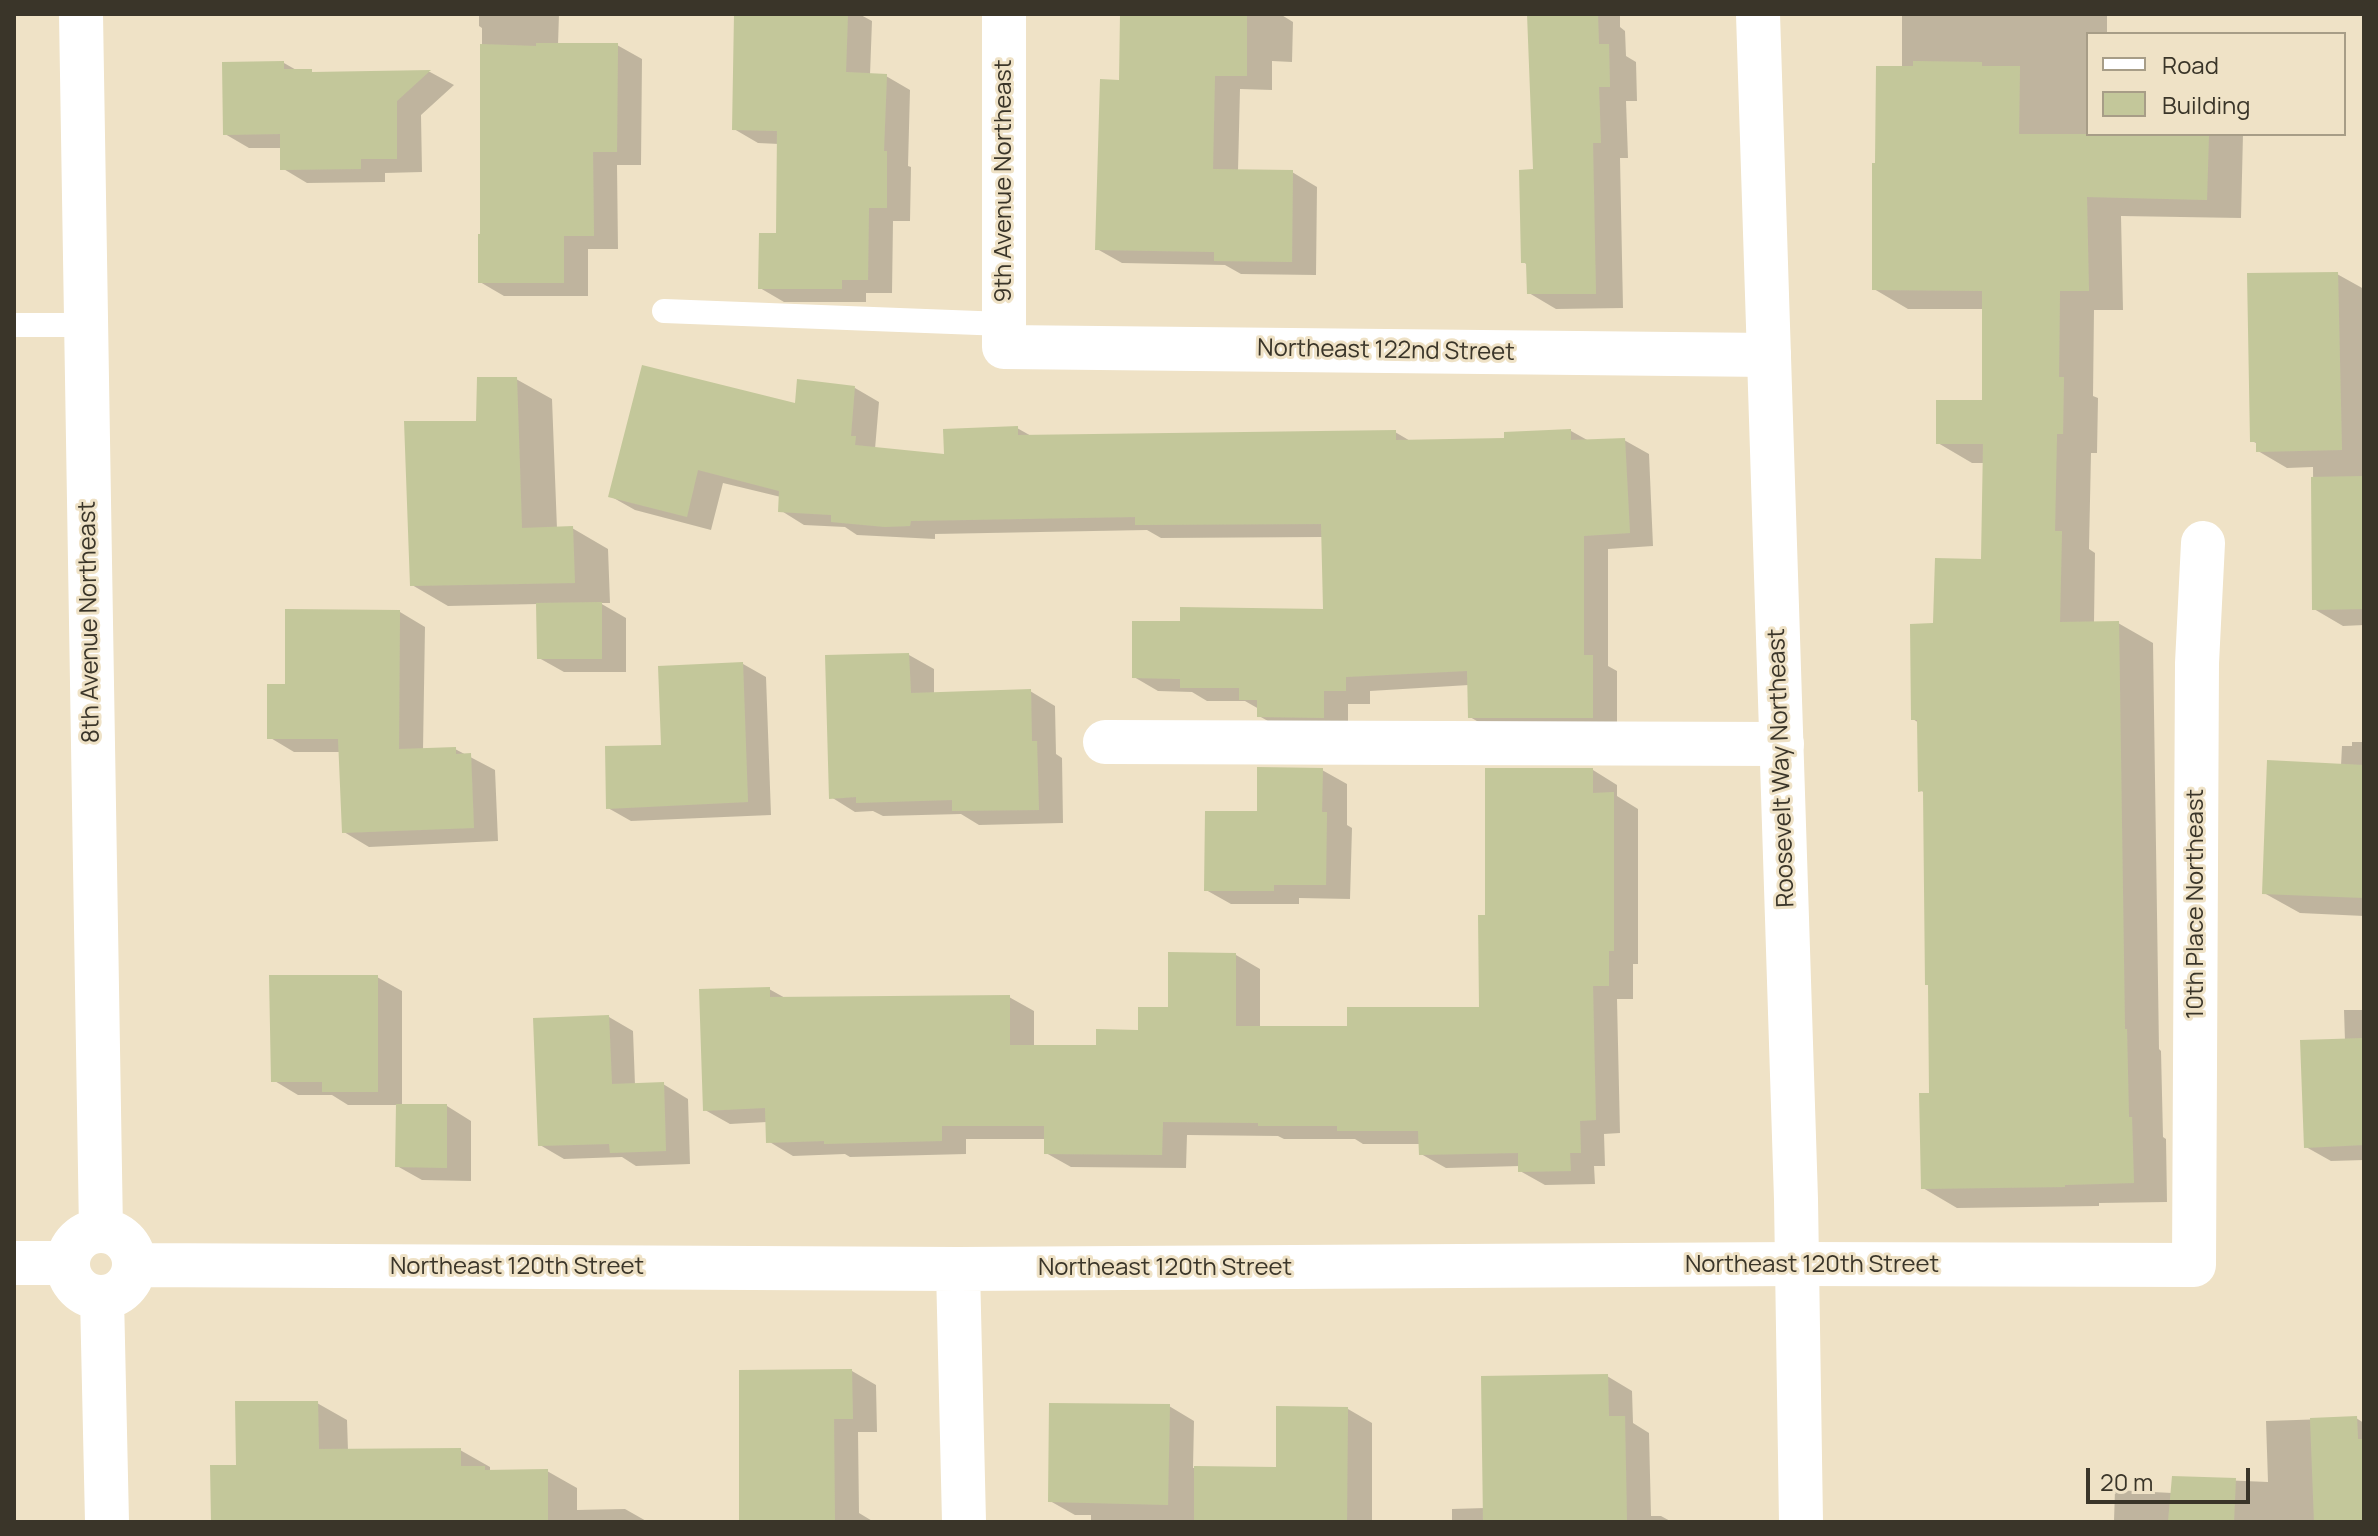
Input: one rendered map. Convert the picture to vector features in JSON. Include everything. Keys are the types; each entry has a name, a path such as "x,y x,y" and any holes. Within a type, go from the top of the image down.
{"street":[{"name":"8th Avenue Northeast","path":"81,14 101,1230"},
{"name":"9th Avenue Northeast","path":"1004,14 1004,336"},
{"name":"Roosevelt Way Northeast","path":"1758,14 1797,1264 1801,1522"},
{"name":"Northeast 122nd Street","path":"1004,336 1769,355"},
{"name":"10th Place Northeast","path":"2194,1265 2197,678 2203,543"},
{"path":"1105,742 1782,744"},
{"path":"101,1230 120,1236 128,1243 135,1265 126,1286 117,1293 102,1297 78,1289 71,1279 67,1263 77,1240 87,1233 101,1230"},
{"path":"14,1263 67,1263"},
{"name":"Northeast 120th Street","path":"135,1265 958,1269 2194,1265"},
{"path":"958,1269 964,1522"},
{"path":"102,1297 107,1522"}],"lane":[{"path":"664,311 1004,336"},
{"path":"14,325 86,325"}],"building":[{"path":"734,14 848,14 846,72 887,74 884,151 887,151 887,208 869,208 868,280 842,280 842,289 758,289 759,233 776,233 777,131 732,130"},
{"path":"1120,14 1247,14 1247,76 1215,76 1213,169 1293,170 1292,262 1214,261 1214,252 1095,250 1100,79 1119,80"},
{"path":"1527,14 1598,14 1599,44 1609,44 1610,87 1599,87 1601,143 1593,143 1596,294 1527,294 1526,263 1521,263 1519,170 1533,169"},
{"path":"536,43 618,43 617,152 593,152 594,236 564,236 564,283 478,283 480,44 536,46"},
{"path":"284,61 284,69 312,69 312,72 431,70 397,101 397,159 361,159 361,169 280,170 280,134 223,135 222,62"},
{"path":"1913,61 2020,66 2019,134 2209,136 2207,200 2087,197 2089,291 2060,291 2059,377 2064,377 2063,434 2057,434 2055,531 2062,531 2060,622 2119,621 2125,1029 2134,1183 1921,1189 1919,1093 1929,1093 1928,985 1925,985 1923,791 1918,792 1917,720 1911,720 1910,624 1933,623 1935,558 1981,559 1983,444 1936,444 1936,400 1982,400 1982,291 1872,290 1876,66 1913,66"},
{"path":"2338,272 2342,450 2256,452 2256,442 2250,442 2247,273"},
{"path":"642,365 795,403 797,379 855,386 851,436 856,436 855,445 944,454 943,429 1018,426 1018,435 1396,430 1396,440 1504,438 1504,432 1571,429 1571,440 1625,438 1630,533 1584,536 1584,655 1593,655 1593,718 1468,718 1467,671 1346,677 1346,691 1324,691 1324,718 1257,717 1257,700 1239,700 1239,688 1180,688 1180,679 1132,678 1132,621 1180,621 1180,607 1323,609 1321,524 1135,525 1135,517 911,521 910,526 885,527 831,522 831,515 778,512 779,491 698,470 687,517 608,497"},
{"path":"477,377 517,377 522,528 573,526 575,583 410,586 404,421 476,421"},
{"path":"2364,476 2364,609 2312,610 2311,477"},
{"path":"602,602 602,659 537,659 536,603"},
{"path":"285,609 400,610 399,749 456,747 456,754 471,753 474,828 342,833 338,739 267,739 267,684 285,684"},
{"path":"909,653 911,693 1031,689 1032,741 1037,741 1039,810 952,811 952,800 856,803 856,797 829,799 825,655"},
{"path":"743,662 748,802 606,809 605,746 661,745 658,666"},
{"path":"2267,760 2364,765 2364,898 2262,894"},
{"path":"1257,767 1323,768 1322,812 1327,812 1326,885 1274,885 1274,891 1204,891 1205,811 1257,811"},
{"path":"1485,768 1593,768 1593,793 1614,792 1614,951 1609,951 1609,986 1593,986 1596,1120 1580,1121 1581,1153 1570,1153 1571,1171 1518,1172 1518,1153 1419,1155 1418,1131 1337,1131 1337,1126 1163,1122 1162,1155 1044,1154 1044,1126 942,1126 942,1141 766,1143 765,1108 703,1111 699,989 770,987 770,997 1010,995 1010,1045 1096,1045 1096,1029 1138,1030 1138,1007 1168,1007 1168,952 1236,953 1236,1026 1347,1026 1347,1007 1479,1007 1478,915 1485,915"},
{"path":"269,975 378,975 378,1092 322,1092 322,1082 271,1082"},
{"path":"609,1015 612,1084 664,1082 666,1151 610,1153 609,1144 538,1146 533,1018"},
{"path":"2364,1038 2364,1145 2304,1148 2300,1040"},
{"path":"396,1104 447,1104 447,1168 395,1167"},
{"path":"852,1369 853,1419 834,1419 835,1522 739,1522 739,1370"},
{"path":"1608,1374 1609,1416 1625,1416 1627,1522 1483,1522 1481,1376"},
{"path":"235,1401 318,1401 319,1449 461,1448 461,1466 485,1466 485,1470 548,1469 548,1522 211,1522 210,1465 236,1465"},
{"path":"1049,1403 1170,1404 1168,1505 1048,1502"},
{"path":"1276,1406 1348,1407 1347,1522 1194,1522 1194,1466 1276,1467"},
{"path":"2357,1416 2358,1439 2364,1439 2364,1522 2314,1522 2310,1418"},
{"path":"2172,1476 2236,1478 2234,1522 2168,1522"}]}
